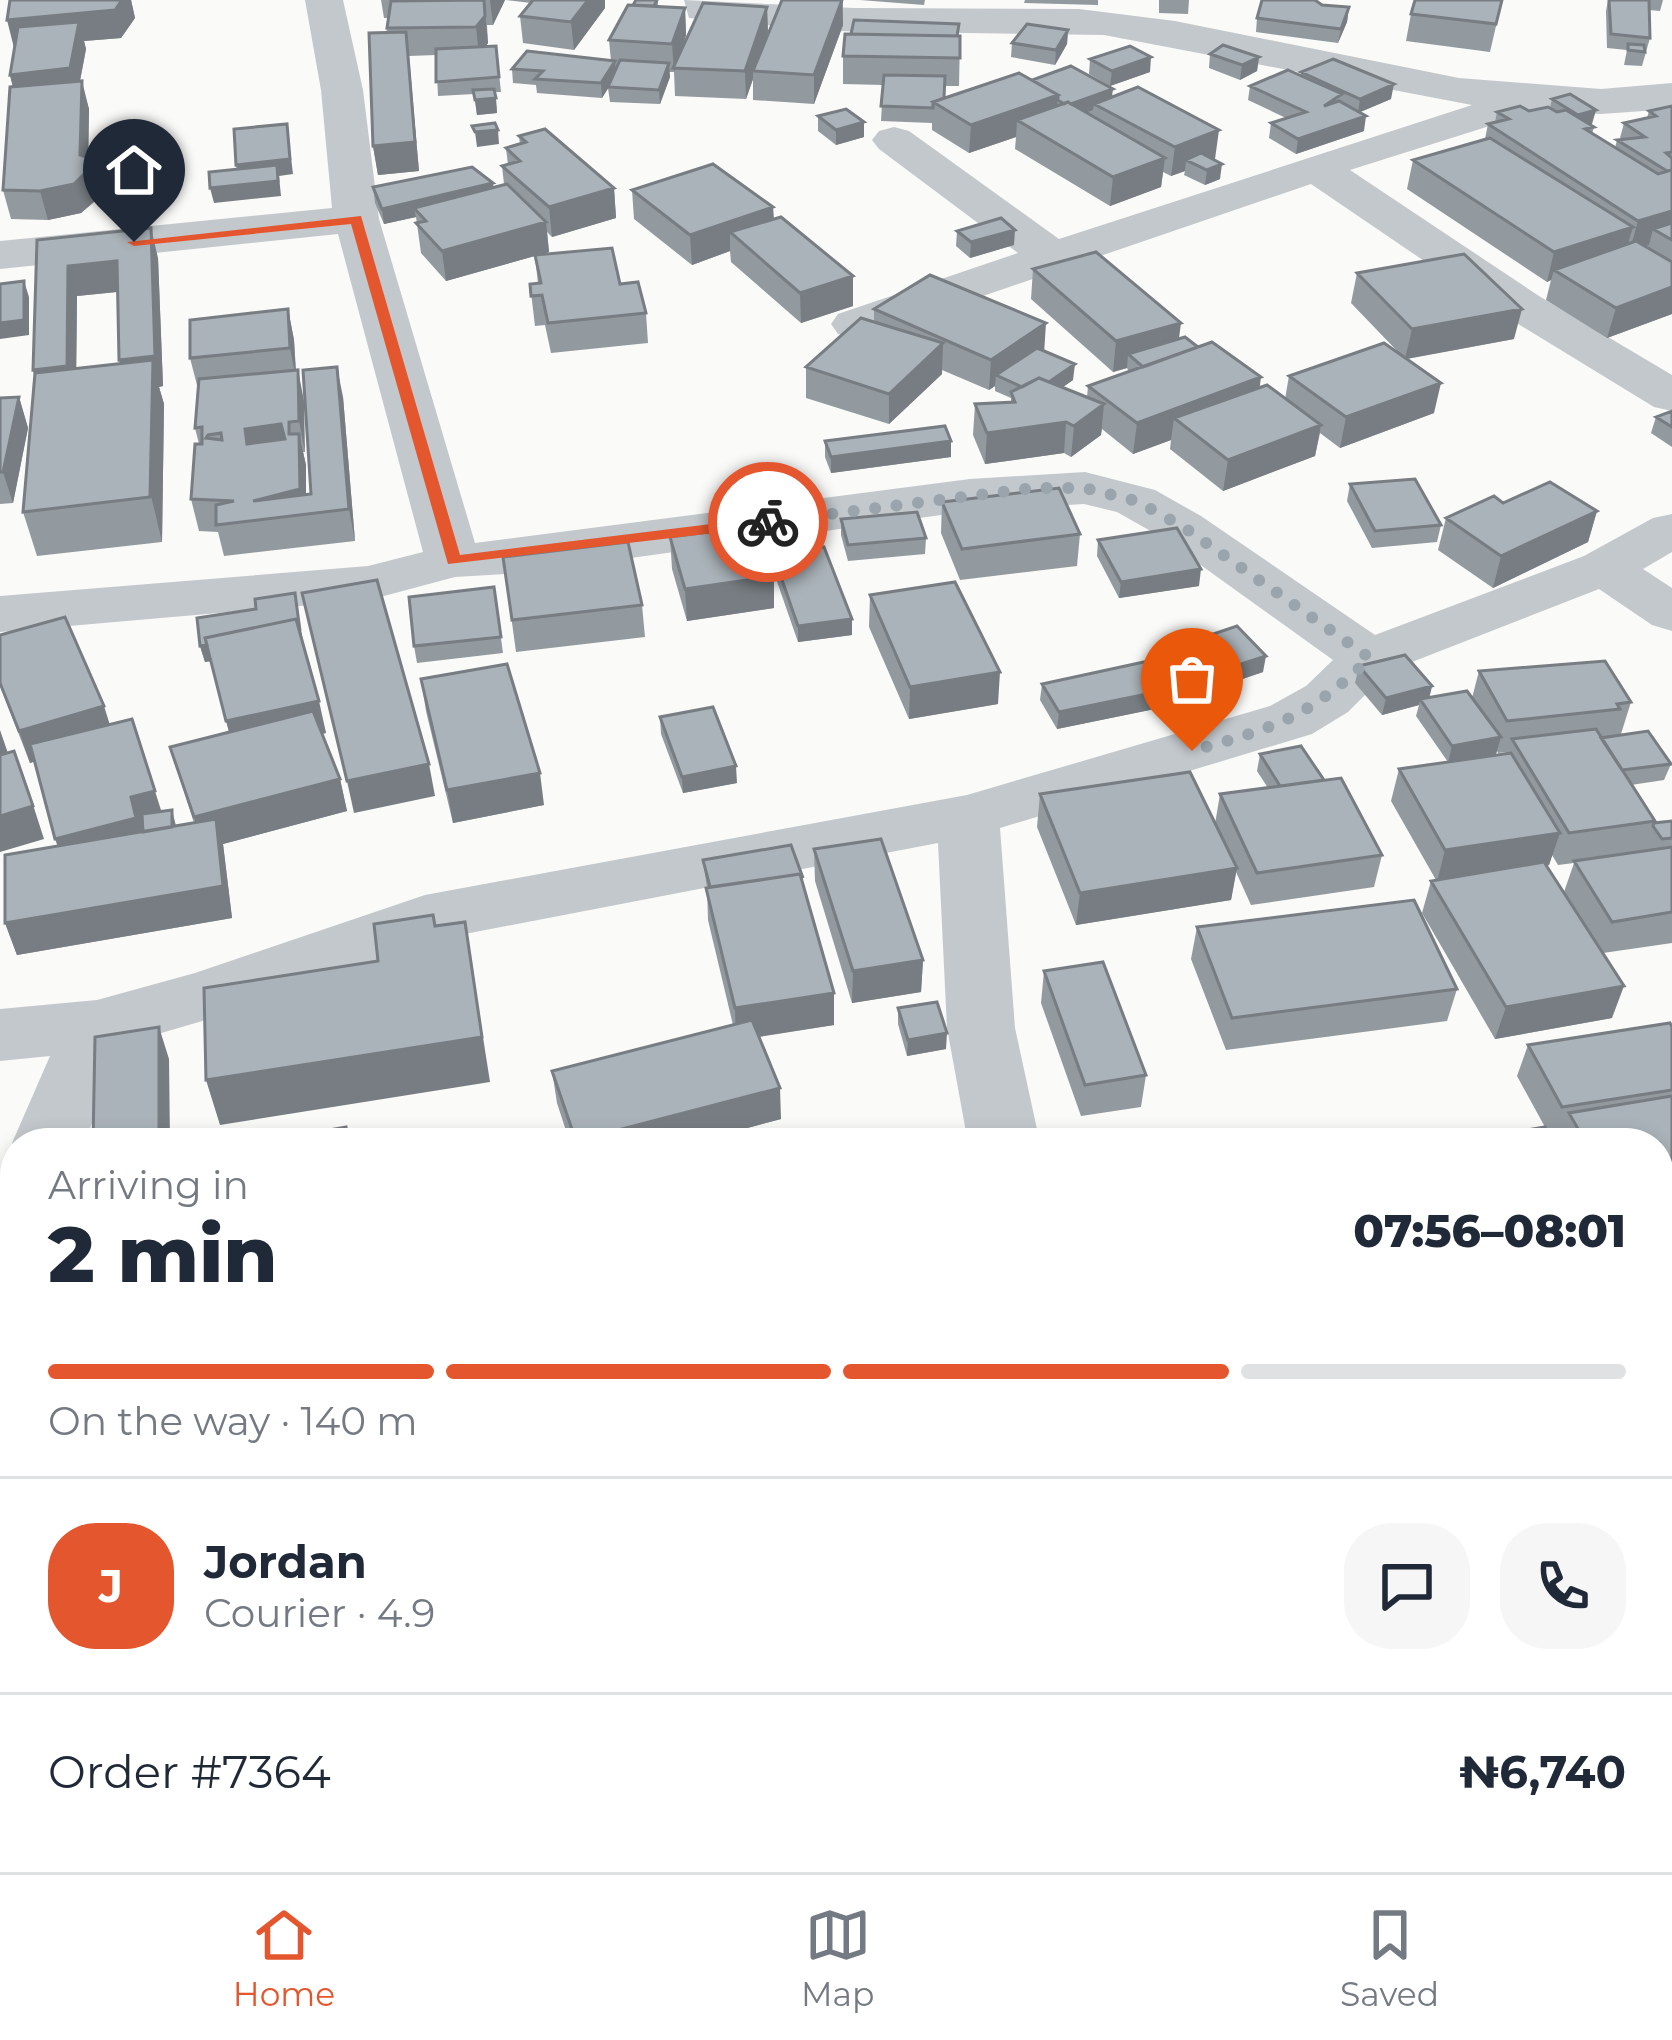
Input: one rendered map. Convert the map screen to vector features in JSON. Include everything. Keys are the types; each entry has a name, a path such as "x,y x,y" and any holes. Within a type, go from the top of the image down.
{"street":[{"path":"324,0 342,89 356,219 453,561"},
{"path":"704,0 703,10 902,20 1006,16 1106,23 1526,103 1619,104 1672,96"},
{"path":"1199,0 1227,43"},
{"path":"855,323 1397,140 1526,103"},
{"path":"894,140 1052,256"},
{"path":"1319,170 1522,306 1672,396"},
{"path":"0,255 356,219"},
{"path":"0,614 369,583 453,561 524,556 970,495 1085,488 1136,501 1182,526 1370,658"},
{"path":"0,1035 97,1026 208,994 425,917 967,816 1291,720 1327,699 1370,658 1604,568 1672,530"},
{"path":"1604,568 1672,613"},
{"path":"967,816 981,1028 1001,1128"},
{"path":"54,1128 97,1026"}],"building":[{"path":"10,0 122,0 115,10 7,20"},
{"path":"484,0 485,16 476,27 387,28 391,1"},
{"path":"533,0 588,0 571,22 520,16"},
{"path":"636,0 657,0 654,6 633,5"},
{"path":"782,0 842,0 814,75 753,71"},
{"path":"1262,0 1315,0 1349,7 1341,29 1257,18"},
{"path":"1415,0 1502,0 1496,24 1411,14"},
{"path":"1609,0 1649,0 1650,38 1611,34"},
{"path":"703,3 767,7 745,71 673,68"},
{"path":"628,5 685,8 672,44 609,40"},
{"path":"854,20 959,24 957,36 851,34"},
{"path":"79,22 70,68 10,75 18,27"},
{"path":"1027,24 1068,30 1056,50 1012,43"},
{"path":"406,32 415,142 373,146 369,33"},
{"path":"845,34 960,36 960,58 843,56"},
{"path":"1628,44 1644,45 1645,52 1628,50"},
{"path":"1223,45 1259,57 1242,65 1210,54"},
{"path":"496,46 499,77 436,82 436,49"},
{"path":"1130,46 1151,57 1112,71 1090,59"},
{"path":"527,51 615,61 601,83 535,79 543,71 512,69"},
{"path":"1333,59 1394,84 1360,99 1301,72"},
{"path":"620,60 669,63 659,90 608,87"},
{"path":"1071,66 1113,89 1064,104 1032,80"},
{"path":"1288,70 1342,94 1324,106 1339,101 1366,116 1298,139 1271,123 1306,112 1250,86"},
{"path":"1019,73 1058,95 971,125 933,102"},
{"path":"884,75 945,76 944,98 933,102 933,108 881,106"},
{"path":"82,81 80,155 90,158 87,171 74,184 40,191 3,190 10,87"},
{"path":"1138,87 1219,130 1175,147 1094,104"},
{"path":"494,89 496,98 475,100 473,90"},
{"path":"1570,94 1596,110 1578,115 1552,99"},
{"path":"1068,102 1165,158 1113,177 1017,120"},
{"path":"1520,106 1529,111 1566,110 1594,127 1585,129 1658,174 1672,170 1672,211 1638,221 1488,124 1509,119 1497,112"},
{"path":"1672,106 1672,152 1666,153 1672,158 1672,170 1667,171 1617,140 1645,137 1624,123 1656,116 1649,111"},
{"path":"846,109 864,122 836,130 818,116"},
{"path":"495,123 498,130 475,132 472,126"},
{"path":"287,124 290,159 236,165 234,129"},
{"path":"545,129 614,188 549,207 502,166 520,161 506,148 526,142 519,136"},
{"path":"1490,138 1633,227 1554,252 1413,160"},
{"path":"1201,153 1222,164 1207,170 1186,160"},
{"path":"713,164 773,207 690,235 632,190"},
{"path":"277,165 278,181 210,188 209,172"},
{"path":"472,167 493,183 382,209 373,187"},
{"path":"507,184 546,222 442,251 416,223 426,221 414,208"},
{"path":"781,217 853,276 800,293 730,232"},
{"path":"1001,218 1015,230 971,242 957,231"},
{"path":"1672,223 1672,240 1653,229"},
{"path":"151,228 155,356 119,360 117,261 68,266 67,366 33,370 37,240"},
{"path":"1636,241 1672,262 1672,287 1616,308 1554,270"},
{"path":"612,248 620,284 638,282 646,313 548,323 542,295 531,296 530,284 541,283 535,255"},
{"path":"1096,252 1181,323 1116,341 1033,269"},
{"path":"1464,254 1522,309 1412,329 1357,273"},
{"path":"930,275 1046,323 991,360 874,309"},
{"path":"24,281 24,320 0,323 0,284"},
{"path":"288,309 290,348 190,358 190,320"},
{"path":"861,318 943,343 889,394 806,367"},
{"path":"1185,337 1198,347 1143,367 1128,354"},
{"path":"1212,342 1261,377 1137,423 1088,386"},
{"path":"1384,343 1441,383 1346,417 1289,376"},
{"path":"1037,348 1075,364 1049,382 1039,378 1022,387 996,375"},
{"path":"153,360 150,497 23,512 35,373"},
{"path":"337,367 349,509 216,525 216,505 234,501 191,499 195,444 202,444 202,427 195,428 199,379 298,370 299,421 289,422 289,434 299,434 300,489 253,501 311,494 303,370","holes":["281,424 285,439 247,444 245,429"]},
{"path":"1039,378 1104,404 1074,426 1066,422 987,433 975,404 1015,402 1011,392"},
{"path":"1267,385 1321,425 1228,460 1174,418"},
{"path":"19,397 3,472 0,472 0,398"},
{"path":"1672,411 1672,427 1656,417"},
{"path":"945,426 951,441 831,457 825,441"},
{"path":"1415,479 1441,525 1375,531 1350,484"},
{"path":"1550,482 1597,511 1501,556 1446,518 1494,496 1503,503"},
{"path":"1059,488 1080,534 962,549 942,502"},
{"path":"917,512 926,538 848,545 841,519"},
{"path":"756,526 774,576 685,589 670,537"},
{"path":"1177,528 1201,569 1121,582 1098,540"},
{"path":"628,542 642,605 512,620 503,557"},
{"path":"824,547 852,619 798,626 773,554"},
{"path":"377,580 429,764 347,781 302,593"},
{"path":"955,582 1000,672 910,687 870,595"},
{"path":"494,587 501,637 414,646 409,597"},
{"path":"295,593 300,631 296,619 205,638 207,645 200,646 197,618 256,609 255,599"},
{"path":"65,617 104,706 19,731 0,683 0,635"},
{"path":"296,619 319,701 226,721 205,638"},
{"path":"1237,626 1266,656 1204,676 1175,647"},
{"path":"1405,655 1432,686 1386,698 1359,666"},
{"path":"1167,657 1186,686 1059,712 1042,684"},
{"path":"1605,661 1631,702 1617,704 1620,709 1507,721 1479,671"},
{"path":"507,664 540,773 447,790 421,679"},
{"path":"1467,691 1501,737 1452,746 1420,699"},
{"path":"713,707 736,766 682,777 660,717"},
{"path":"313,711 340,779 194,817 170,747"},
{"path":"132,719 155,791 131,797 136,818 55,839 30,744"},
{"path":"1596,729 1655,821 1569,833 1512,739"},
{"path":"1648,731 1671,764 1622,770 1601,738"},
{"path":"1301,746 1324,780 1280,786 1260,754"},
{"path":"14,751 33,806 0,816 0,755"},
{"path":"1511,753 1560,833 1445,850 1399,769"},
{"path":"1190,772 1237,868 1080,893 1040,794"},
{"path":"1341,778 1382,855 1257,873 1220,794"},
{"path":"172,810 172,827 143,832 142,814"},
{"path":"216,819 223,886 5,923 5,855"},
{"path":"1672,821 1672,838 1662,839 1654,823"},
{"path":"881,839 923,960 853,971 814,849"},
{"path":"791,845 803,878 800,874 710,887 703,860"},
{"path":"1672,847 1672,912 1612,922 1574,861"},
{"path":"1544,862 1624,986 1506,1007 1431,881"},
{"path":"800,874 834,993 735,1008 706,888"},
{"path":"1414,900 1457,989 1232,1018 1197,927"},
{"path":"433,915 435,926 465,922 482,1037 206,1080 204,988 378,961 374,924"},
{"path":"1103,962 1146,1075 1085,1085 1044,971"},
{"path":"937,1002 947,1033 908,1040 898,1008"},
{"path":"752,1020 780,1088 626,1128 572,1128 552,1071"},
{"path":"1670,1023 1672,1090 1562,1107 1528,1045"},
{"path":"159,1027 159,1128 93,1128 95,1037"},
{"path":"1672,1096 1672,1128 1578,1128 1569,1113"}],"way so far":[{"path":"768,522 1033,488 1085,488 1136,501 1182,526 1370,658 1327,699 1291,720 1192,751"}],"route":[{"path":"134,242 356,219 453,561 524,556 768,522"}]}
